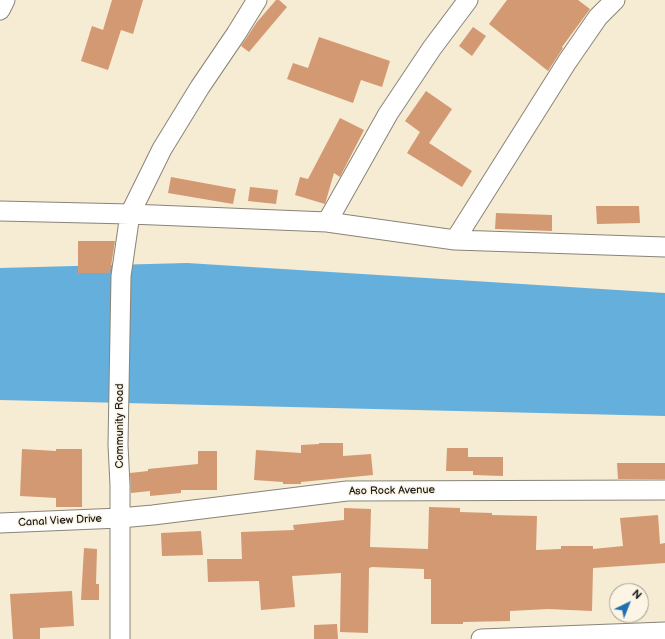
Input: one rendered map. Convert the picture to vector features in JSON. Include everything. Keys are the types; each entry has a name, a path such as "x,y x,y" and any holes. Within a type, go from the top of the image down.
{"street":[{"path":"0,10 5,0"},
{"name":"Community Road","path":"120,639 120,518 118,445 121,276 130,214 162,149 200,86 236,34 257,0"},
{"path":"327,222 388,114 432,48 468,0"},
{"path":"455,240 567,62 598,17 615,0"},
{"path":"0,211 130,214 327,222 455,240 665,247"},
{"name":"Aso Rock Avenue","path":"120,518 347,492 665,490"},
{"name":"Canal View Drive","path":"0,524 120,518"},
{"path":"481,639 665,632"}],"water":[{"path":"187,263 665,293 665,416 0,400 0,268"}],"building":[{"path":"112,0 143,0 133,34 121,30 108,70 81,61 92,26 103,30"},
{"path":"276,0 279,0 287,7 249,52 241,46 257,22"},
{"path":"507,0 578,0 590,9 562,47 563,48 548,71 489,24"},
{"path":"473,27 486,36 472,56 459,46"},
{"path":"319,37 390,61 382,87 361,80 353,103 287,79 293,63 308,68"},
{"path":"426,91 452,109 429,143 472,171 462,187 407,153 420,132 405,121"},
{"path":"340,118 364,130 340,177 334,173 325,204 295,195 300,177 308,179"},
{"path":"171,177 236,189 233,204 168,193"},
{"path":"250,187 278,190 276,204 248,201"},
{"path":"596,206 639,206 640,223 597,224"},
{"path":"496,213 552,215 552,231 495,229"},
{"path":"78,241 115,241 110,273 78,273"},
{"path":"343,443 343,456 371,454 373,475 301,482 301,484 283,484 283,482 254,480 256,450 301,453 301,445"},
{"path":"447,448 468,448 468,457 503,457 503,476 473,475 473,471 446,471"},
{"path":"22,449 56,451 56,449 82,449 82,507 56,507 56,498 20,496"},
{"path":"198,451 217,451 217,490 181,490 181,493 150,496 150,491 131,493 130,473 148,471 148,469 198,464"},
{"path":"617,463 665,463 665,479 618,479"},
{"path":"429,507 460,508 460,512 492,513 492,515 537,516 536,550 561,549 561,546 593,546 593,549 623,546 620,518 658,515 660,544 665,543 665,563 593,568 592,611 548,609 510,611 510,621 463,622 463,624 431,624 431,579 424,579 424,569 372,567 369,568 368,633 340,632 341,573 292,576 295,607 261,610 259,581 208,582 207,559 242,559 241,532 294,530 293,525 344,520 344,508 371,509 370,547 428,549"},
{"path":"201,531 203,555 162,556 161,533"},
{"path":"84,548 97,549 96,584 99,584 99,600 81,600"},
{"path":"72,591 74,626 40,628 40,639 13,639 10,594"},
{"path":"337,624 338,639 314,639 314,625"}]}
